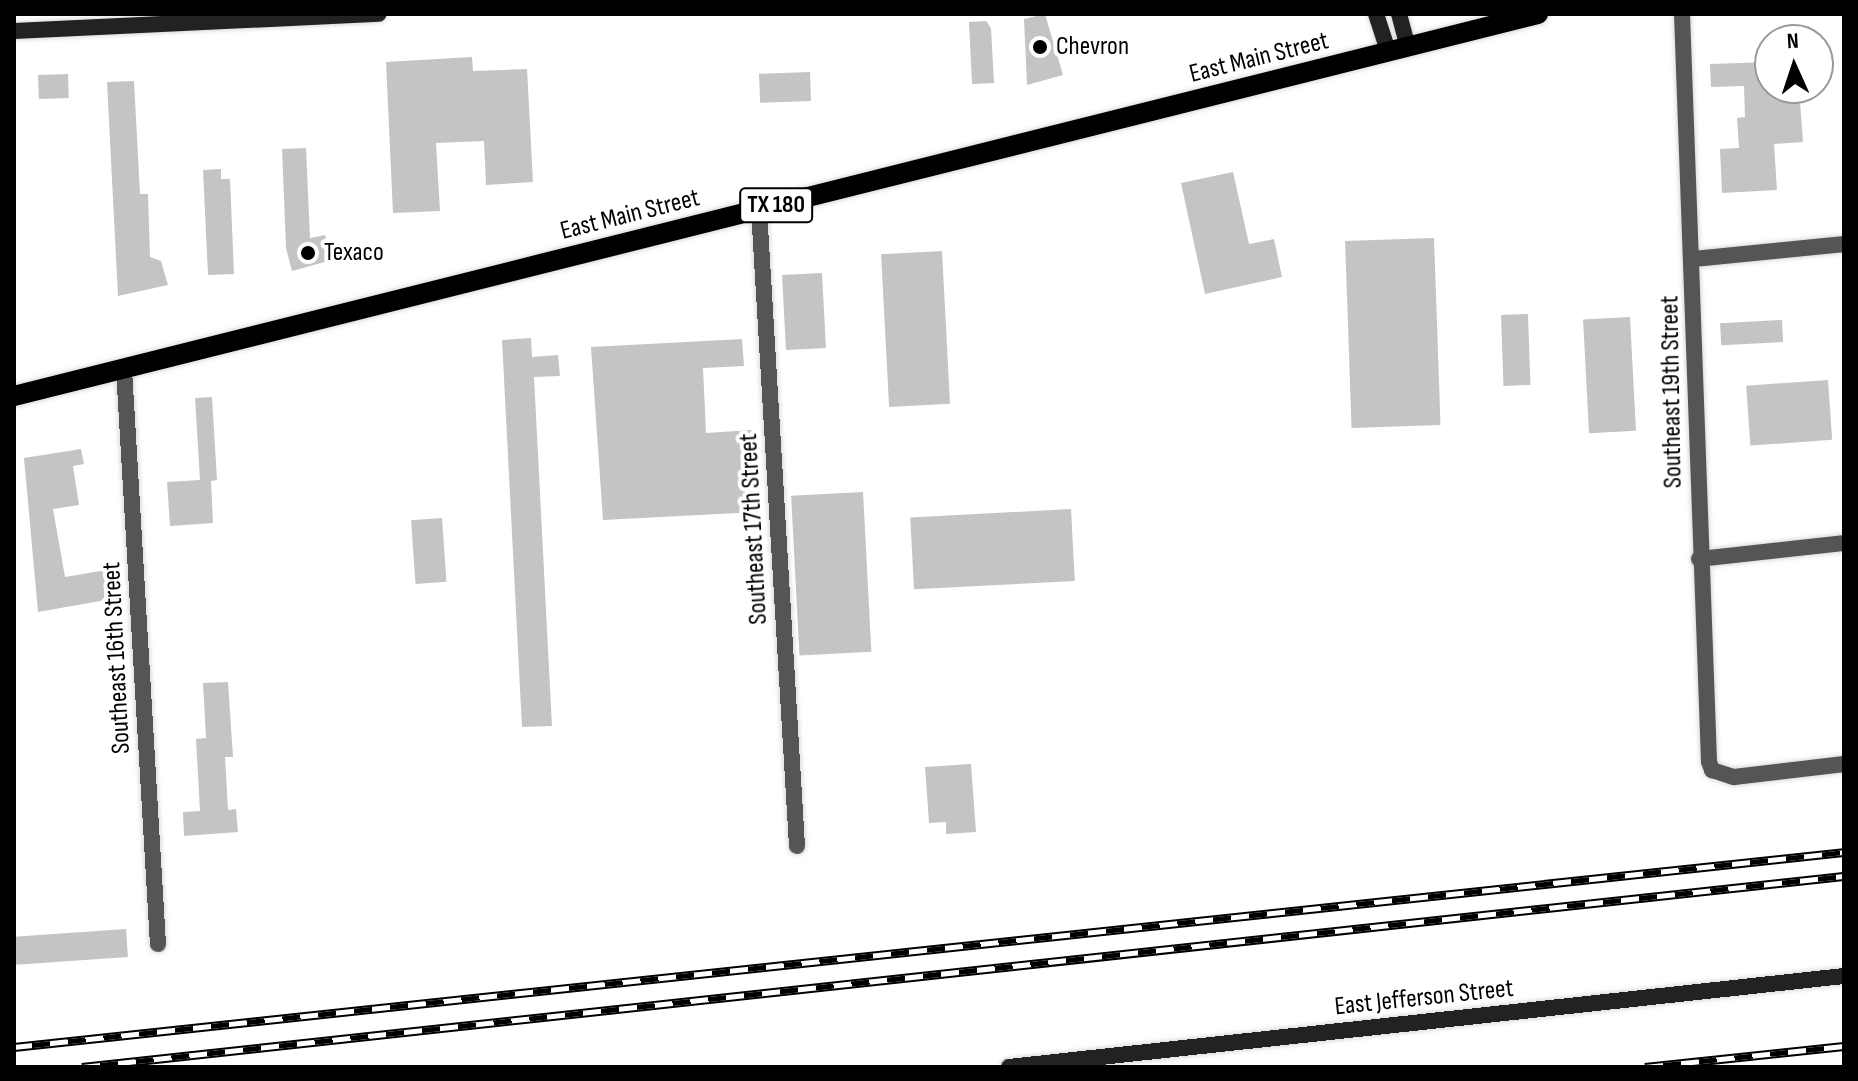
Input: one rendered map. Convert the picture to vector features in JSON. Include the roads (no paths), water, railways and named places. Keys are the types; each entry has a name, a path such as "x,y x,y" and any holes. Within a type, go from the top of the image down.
{"main road":[{"path":"14,31 186,18 379,14"},
{"path":"1376,14 1388,52"},
{"path":"1399,14 1408,47"},
{"name":"East Main Street","path":"14,396 1538,14"},
{"name":"East Jefferson Street","path":"1009,1067 1844,976"}],"street":[{"name":"Southeast 19th Street","path":"1682,14 1694,259 1699,559 1712,770 1734,777 1844,764"},
{"name":"Southeast 17th Street","path":"759,210 797,846"},
{"path":"1694,259 1844,244"},
{"name":"Southeast 16th Street","path":"124,369 158,944"},
{"path":"1699,559 1844,543"}],"railway":[{"path":"14,1047 1844,852"},
{"path":"82,1067 1844,876"},
{"path":"1645,1067 1844,1046"}],"place":[{"name":"Chevron","path":"1040,47"},
{"name":"Texaco","path":"308,253"}]}
